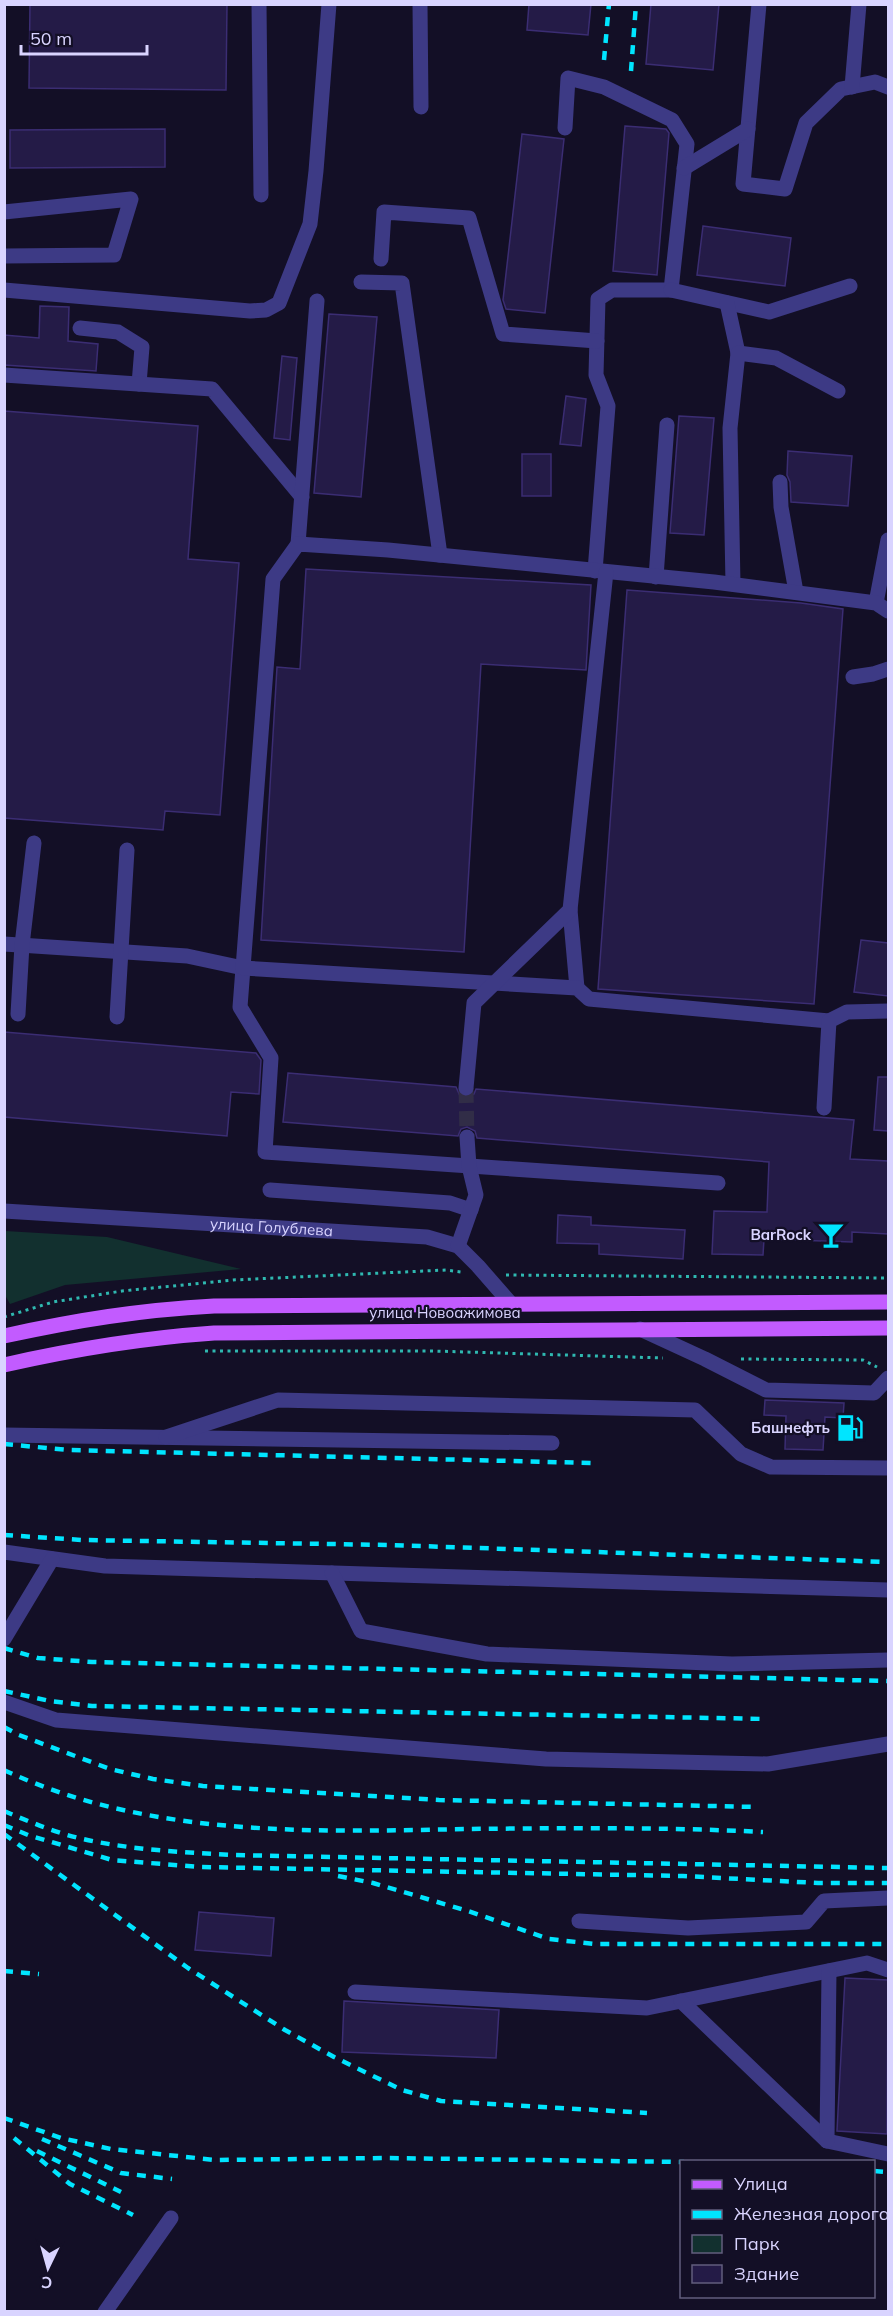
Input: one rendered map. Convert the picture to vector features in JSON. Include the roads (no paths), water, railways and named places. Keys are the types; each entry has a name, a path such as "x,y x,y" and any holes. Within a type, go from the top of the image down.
{"main road":[{"name":"улица Новоажимова","path":"4,1336 82,1319 214,1306 888,1302"},
{"name":"улица Новоажимова","path":"4,1365 109,1344 214,1333 888,1328"}],"street":[{"path":"259,4 261,195"},
{"path":"4,290 250,311 266,310 279,303 310,224 329,4"},
{"path":"420,4 421,107"},
{"path":"759,4 743,184 785,189 806,123 841,89 875,82 888,87"},
{"path":"852,87 859,4"},
{"path":"565,128 568,78 604,87 672,120 687,144 671,290"},
{"path":"684,168 748,129"},
{"path":"4,212 131,199 114,255 4,256"},
{"path":"381,259 384,212 469,218 503,334 597,341"},
{"path":"361,282 402,283 440,555"},
{"path":"577,988 570,910 600,572 608,406 596,375 598,298 612,290 671,290 769,312 850,286"},
{"path":"317,301 298,544 273,579 240,1007 271,1058 265,1152 718,1183"},
{"path":"727,303 738,353 730,428 733,584"},
{"path":"80,328 118,332 142,347 140,384"},
{"path":"738,353 776,358 838,391"},
{"path":"4,375 212,389 302,497"},
{"path":"656,577 667,425"},
{"path":"780,482 781,507 796,592"},
{"path":"298,544 440,555 733,584 882,607 888,540"},
{"path":"853,677 888,669"},
{"path":"18,1014 22,945 34,843"},
{"path":"117,1017 126,850"},
{"path":"466,1088 474,1003 570,910"},
{"path":"4,944 187,956 243,968 577,988 589,999 829,1021 847,1012 888,1011"},
{"path":"824,1108 829,1021"},
{"path":"458,1246 476,1195 469,1166 467,1137"},
{"path":"270,1190 450,1203 471,1210"},
{"name":"улица Голублева","path":"4,1211 427,1237 458,1246 512,1305"},
{"path":"640,1329 766,1390 874,1393 884,1373"},
{"path":"166,1437 278,1400 695,1410 741,1454 771,1467 888,1468"},
{"path":"4,1435 552,1443"},
{"path":"4,1552 105,1566 888,1590"},
{"path":"4,1639 52,1559"},
{"path":"332,1573 361,1631 487,1654 732,1665 888,1660"},
{"path":"4,1702 56,1720 546,1759 768,1764 888,1744"},
{"path":"579,1921 688,1928 806,1922 824,1901 888,1898"},
{"path":"355,1992 647,2008 867,1963 888,1970"},
{"path":"827,2141 829,1971"},
{"path":"681,2001 827,2141 888,2154"},
{"path":"105,2312 171,2218"}],"tunnel":[{"path":"466,1088 467,1137"}],"railway":[{"path":"604,60 609,4"},
{"path":"631,71 636,4"},
{"path":"4,1444 69,1450 591,1463"},
{"path":"4,1535 82,1540 390,1545 888,1562"},
{"path":"4,1648 38,1658 92,1662 888,1681"},
{"path":"4,1691 50,1701 92,1706 766,1719"},
{"path":"4,1727 19,1735 110,1769 153,1779 203,1786 439,1800 758,1807"},
{"path":"4,1770 59,1792 116,1808 173,1819 232,1826 350,1831 616,1828 763,1832"},
{"path":"4,1811 53,1830 101,1843 194,1853 888,1868"},
{"path":"4,1825 28,1835 112,1860 200,1867 683,1876 818,1883 888,1883"},
{"path":"4,1834 188,1968 285,2030 402,2090 441,2101 647,2113"},
{"path":"338,1876 373,1883 468,1911 549,1939 595,1944 888,1944"},
{"path":"4,1971 39,1974"},
{"path":"4,2118 61,2138 111,2149 215,2160 385,2158 680,2162"},
{"path":"14,2138 70,2184 133,2215"},
{"path":"42,2139 121,2173 172,2179"},
{"path":"37,2151 121,2192"},
{"path":"875,2171 888,2172"}],"place":[{"name":"BarRock","path":"831,1235"},
{"name":"Башнефть","path":"850,1428"}]}
